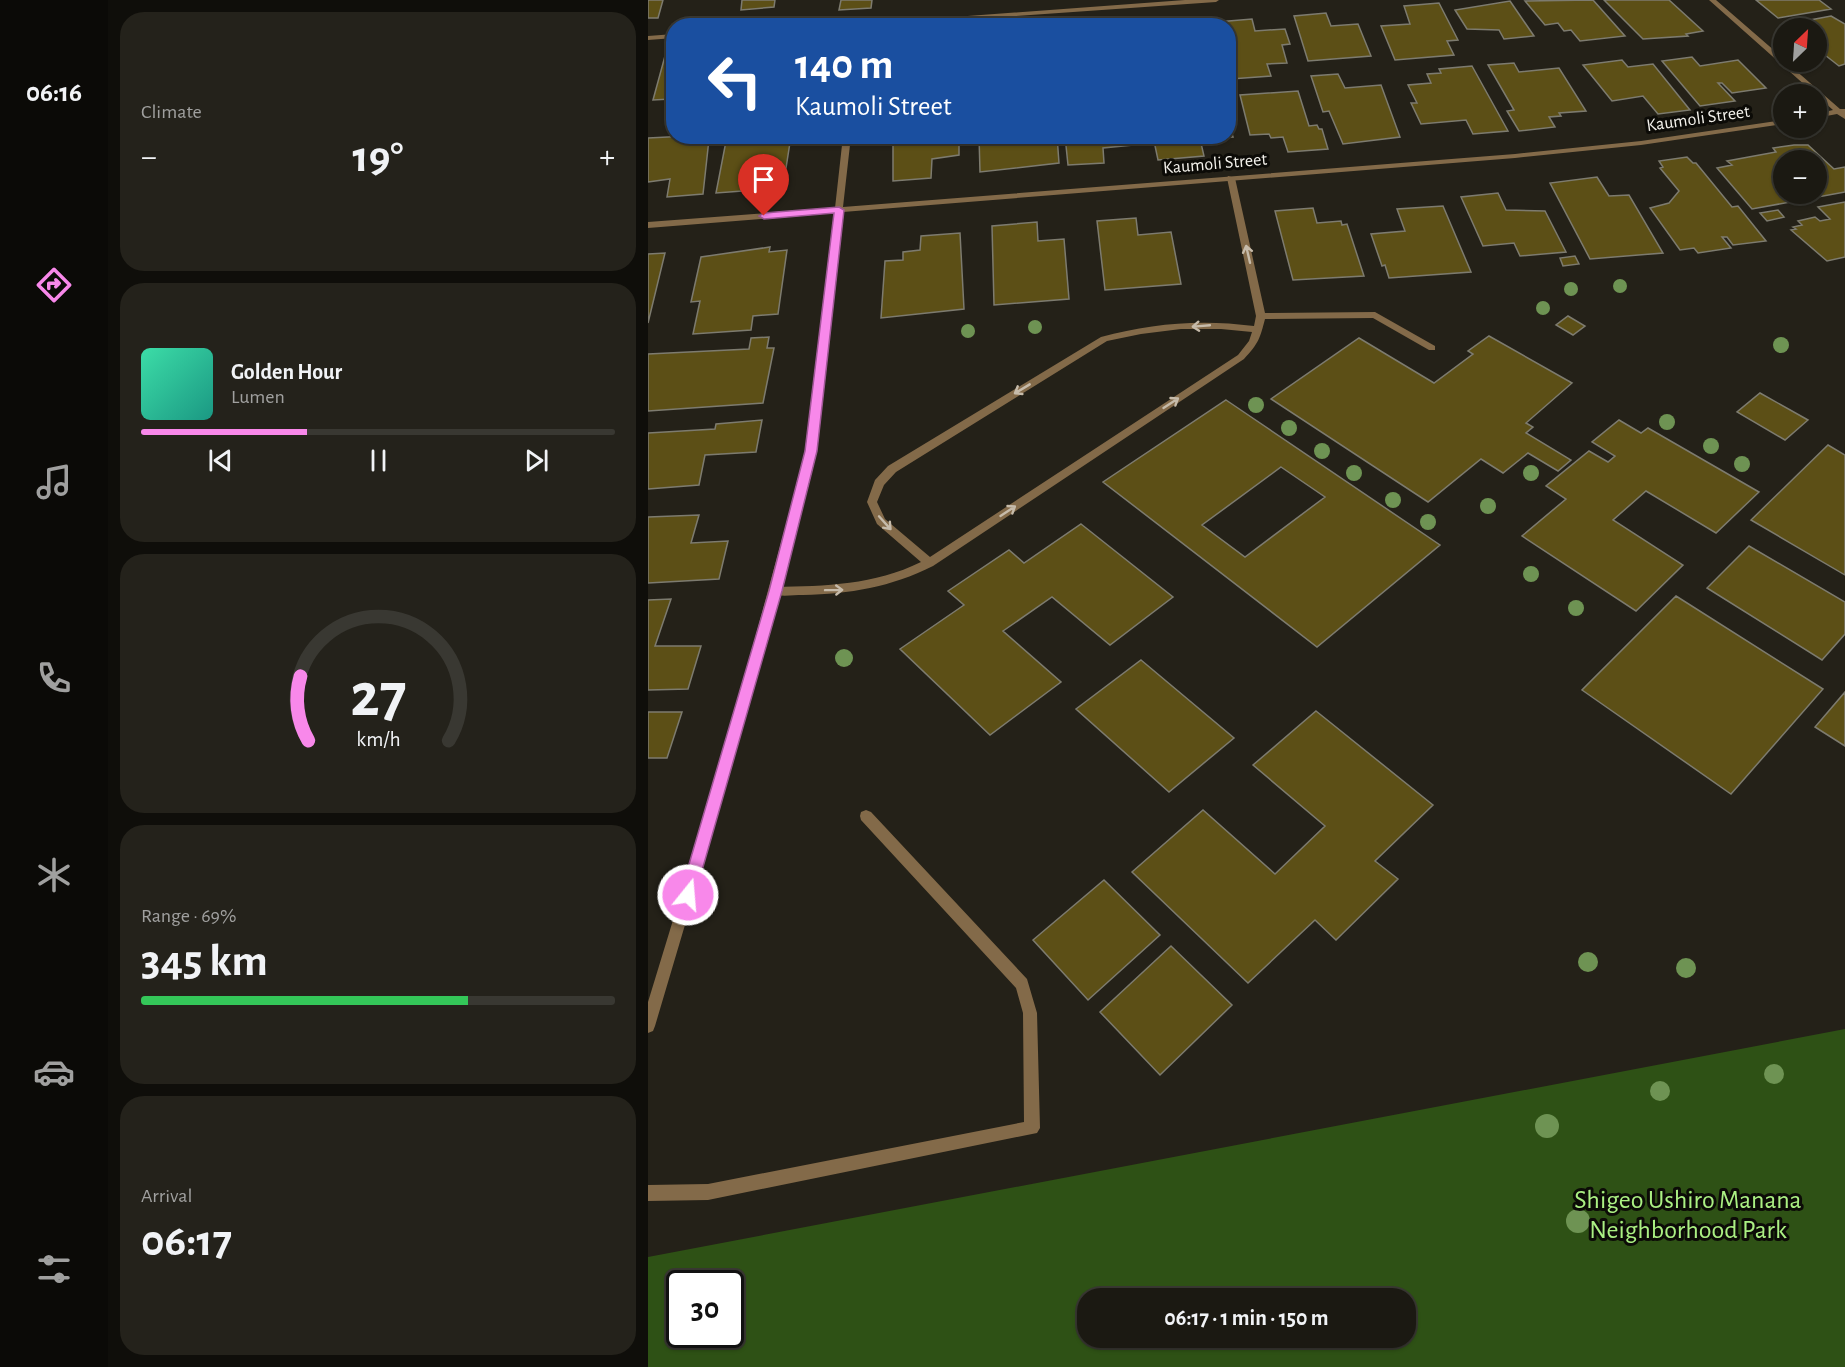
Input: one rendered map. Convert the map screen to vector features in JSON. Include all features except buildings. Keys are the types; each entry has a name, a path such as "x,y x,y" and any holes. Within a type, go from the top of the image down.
{"street":[{"path":"958,18 1216,0"},
{"path":"1712,0 1843,113"},
{"path":"648,38 666,37"},
{"path":"1827,115 1843,113"},
{"name":"Kaumoli Street","path":"648,225 1515,156 1641,143 1773,124"},
{"path":"648,1026 724,775 811,451 846,144"},
{"path":"775,591 852,590 901,578 929,563 1241,357 1254,342 1261,316 1231,178"},
{"path":"1261,316 1375,315 1432,348"},
{"path":"929,563 881,521 872,502 879,483 892,469 1104,339 1125,332 1226,324 1259,330"},
{"path":"648,1193 708,1192 1032,1128 1030,1013 1022,984 866,816"}],"green space":[{"name":"Shigeo Ushiro Manana Neighborhood Park","path":"1845,1029 1845,1367 648,1367 648,1257"}],"route":[{"path":"688,895 775,591 811,451 839,210 764,216"}]}
